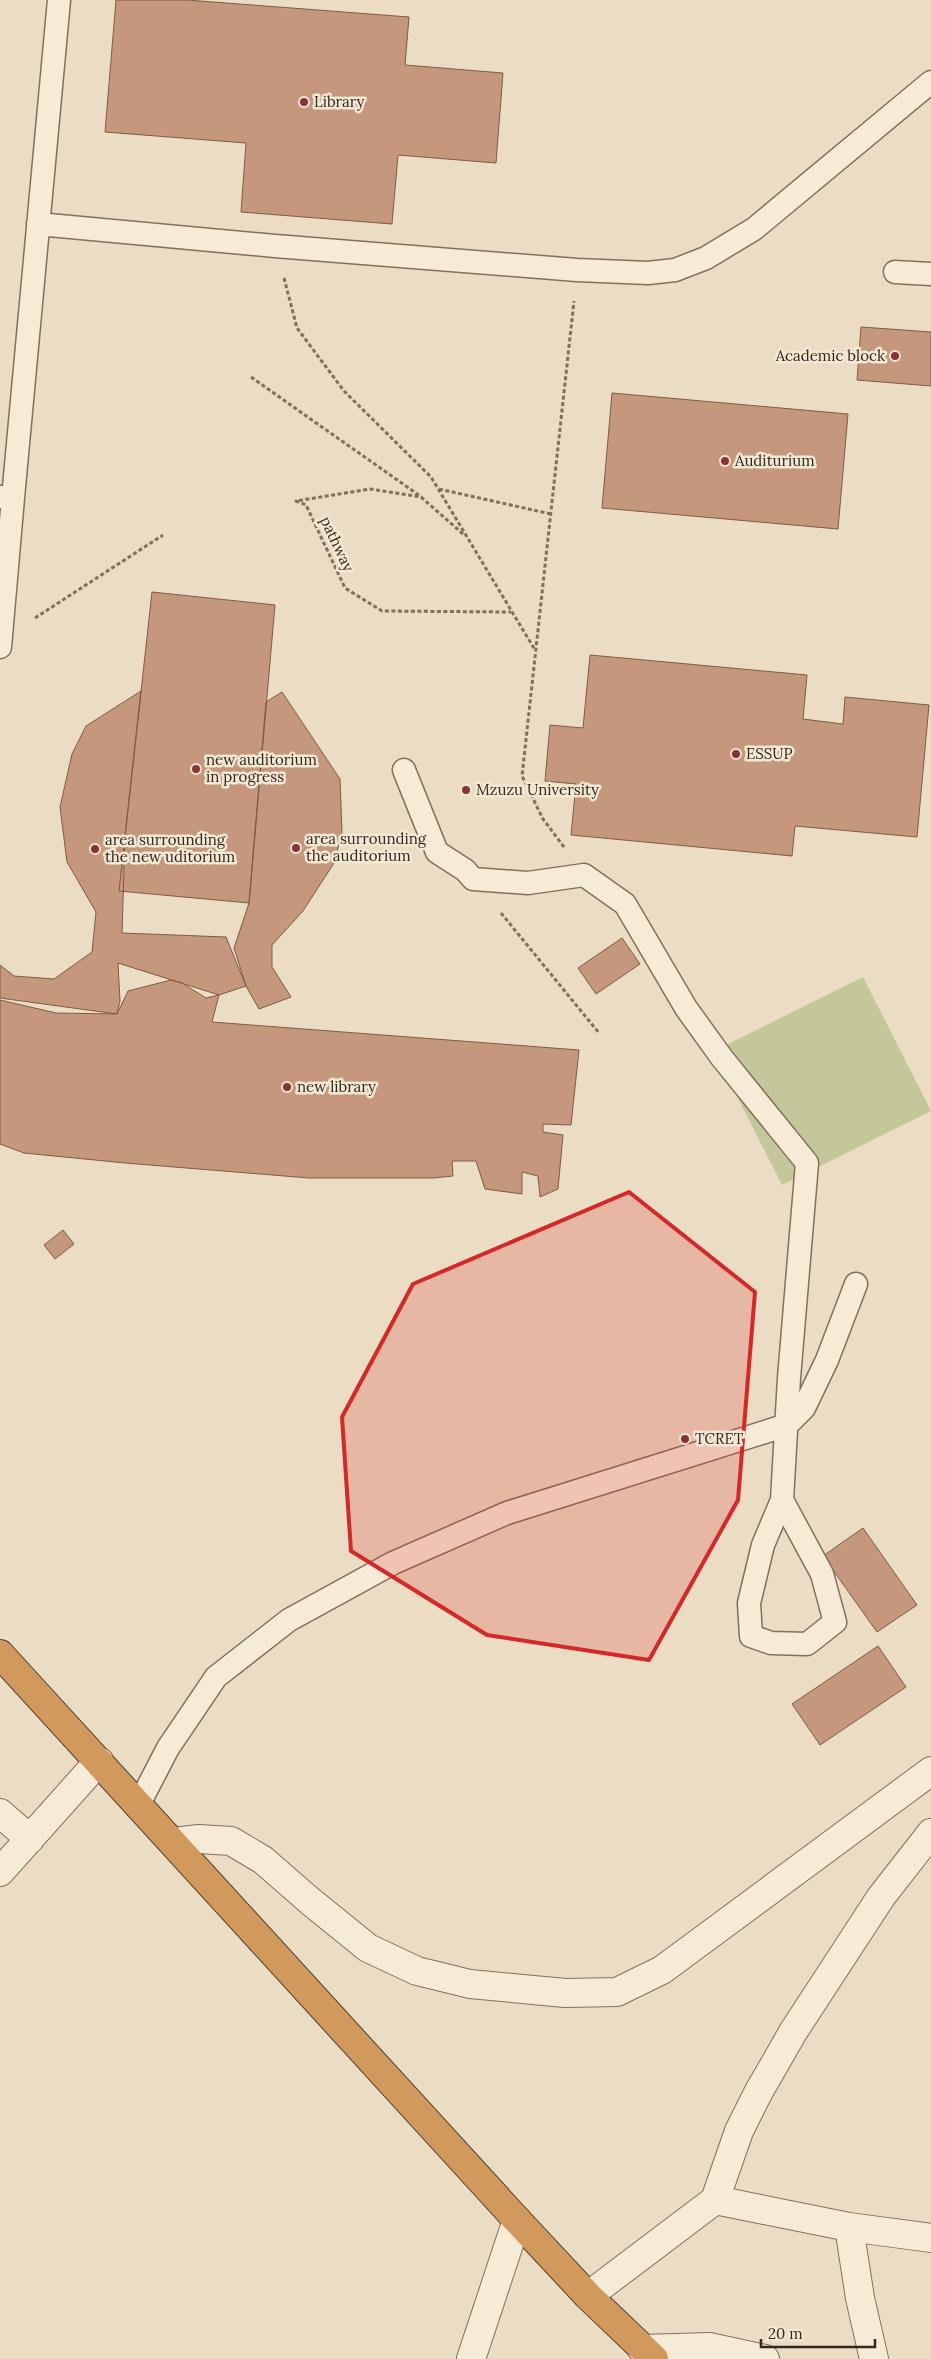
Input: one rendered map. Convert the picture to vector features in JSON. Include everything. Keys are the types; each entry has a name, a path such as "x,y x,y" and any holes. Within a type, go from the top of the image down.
{"highway":[{"path":"0,1654 174,1842 517,2220 588,2296 648,2354"}],"street":[{"path":"0,1872 99,1761"},
{"path":"174,1842 198,1839 231,1841 263,1860 368,1948 418,1971 470,1984 565,1993 617,1992 662,1970 931,1772"},
{"path":"0,1813 30,1838"},
{"path":"588,2296 715,2200 739,2131 758,2093 793,2032 881,1896 931,1833"},
{"path":"715,2200 849,2227 931,2238"},
{"path":"470,2359 517,2220"},
{"path":"849,2227 860,2298 874,2359"},
{"path":"648,2354 709,2347 764,2359"}],"lane":[{"path":"0,647 6,498 38,224 59,0"},
{"path":"38,224 275,246 577,270 648,273 675,270 706,258 754,229 931,82"},
{"path":"895,272 931,274"},
{"path":"404,770 437,852 465,870 473,879 528,883 584,875 626,904 686,1008 722,1058 806,1163 782,1500 763,1545 749,1603 751,1636 771,1643 807,1644 835,1622 822,1574 782,1500"},
{"path":"139,1804 168,1748 216,1677 289,1620 393,1563 507,1513 787,1425 804,1408 827,1360 856,1284"}],"path":[{"path":"275,246 297,328 344,391 431,477 536,651"},
{"path":"577,270 522,776 543,819 584,875"},
{"path":"251,377 421,497 466,537"},
{"name":"pathway","path":"421,497 370,489 296,501 306,505 345,588 382,611 512,612"},
{"path":"438,489 550,514"},
{"path":"0,640 163,535"},
{"path":"473,879 599,1033"}],"highlighted area":[{"path":"629,1192 755,1292 738,1500 649,1660 487,1635 351,1551 342,1417 413,1284"}],"green space":[{"path":"863,977 931,1111 782,1185 714,1051"}],"building":[{"name":"Library","path":"116,0 187,0 409,17 405,65 503,73 496,163 398,155 392,224 241,212 246,143 105,132"},
{"name":"Academic block","path":"861,327 931,332 931,386 857,380"},
{"name":"Auditurium","path":"612,393 848,414 838,529 602,508"},
{"name":"new auditorium in progress","path":"152,592 275,605 249,903 119,891"},
{"name":"ESSUP","path":"590,655 807,675 803,719 843,724 845,697 929,705 917,837 795,826 792,856 571,835 576,784 545,781 550,725 583,728"},
{"name":"area surrounding the new uditorium","path":"141,691 125,836 122,933 226,937 246,986 219,995 118,963 120,1001 117,1014 0,998 0,965 14,976 54,979 92,952 96,912 67,862 60,807 72,754 86,726"},
{"name":"area surrounding the auditorium","path":"282,692 340,779 342,833 334,863 303,911 272,945 272,967 291,997 259,1009 246,986 234,948 249,903 266,702"},
{"path":"622,938 640,964 596,994 578,968"},
{"name":"new library","path":"171,980 182,983 206,998 219,995 212,1022 579,1050 571,1125 543,1124 543,1132 563,1135 558,1189 540,1197 538,1176 522,1172 522,1194 485,1189 476,1161 452,1161 453,1176 433,1178 309,1178 24,1153 0,1144 0,1000 56,1013 117,1014 128,991"},
{"path":"63,1230 74,1244 55,1259 44,1245"},
{"path":"863,1528 917,1605 877,1632 823,1556"},
{"path":"878,1646 906,1687 820,1745 792,1704"}],"place":[{"name":"Library","path":"304,102"},
{"name":"Academic block","path":"895,356"},
{"name":"Auditurium","path":"725,461"},
{"name":"ESSUP","path":"736,754"},
{"name":"new auditorium in progress","path":"196,769"},
{"name":"Mzuzu University","path":"466,790"},
{"name":"area surrounding the auditorium","path":"296,848"},
{"name":"area surrounding the new uditorium","path":"95,849"},
{"name":"new library","path":"287,1087"},
{"name":"TCRET","path":"685,1439"}]}
